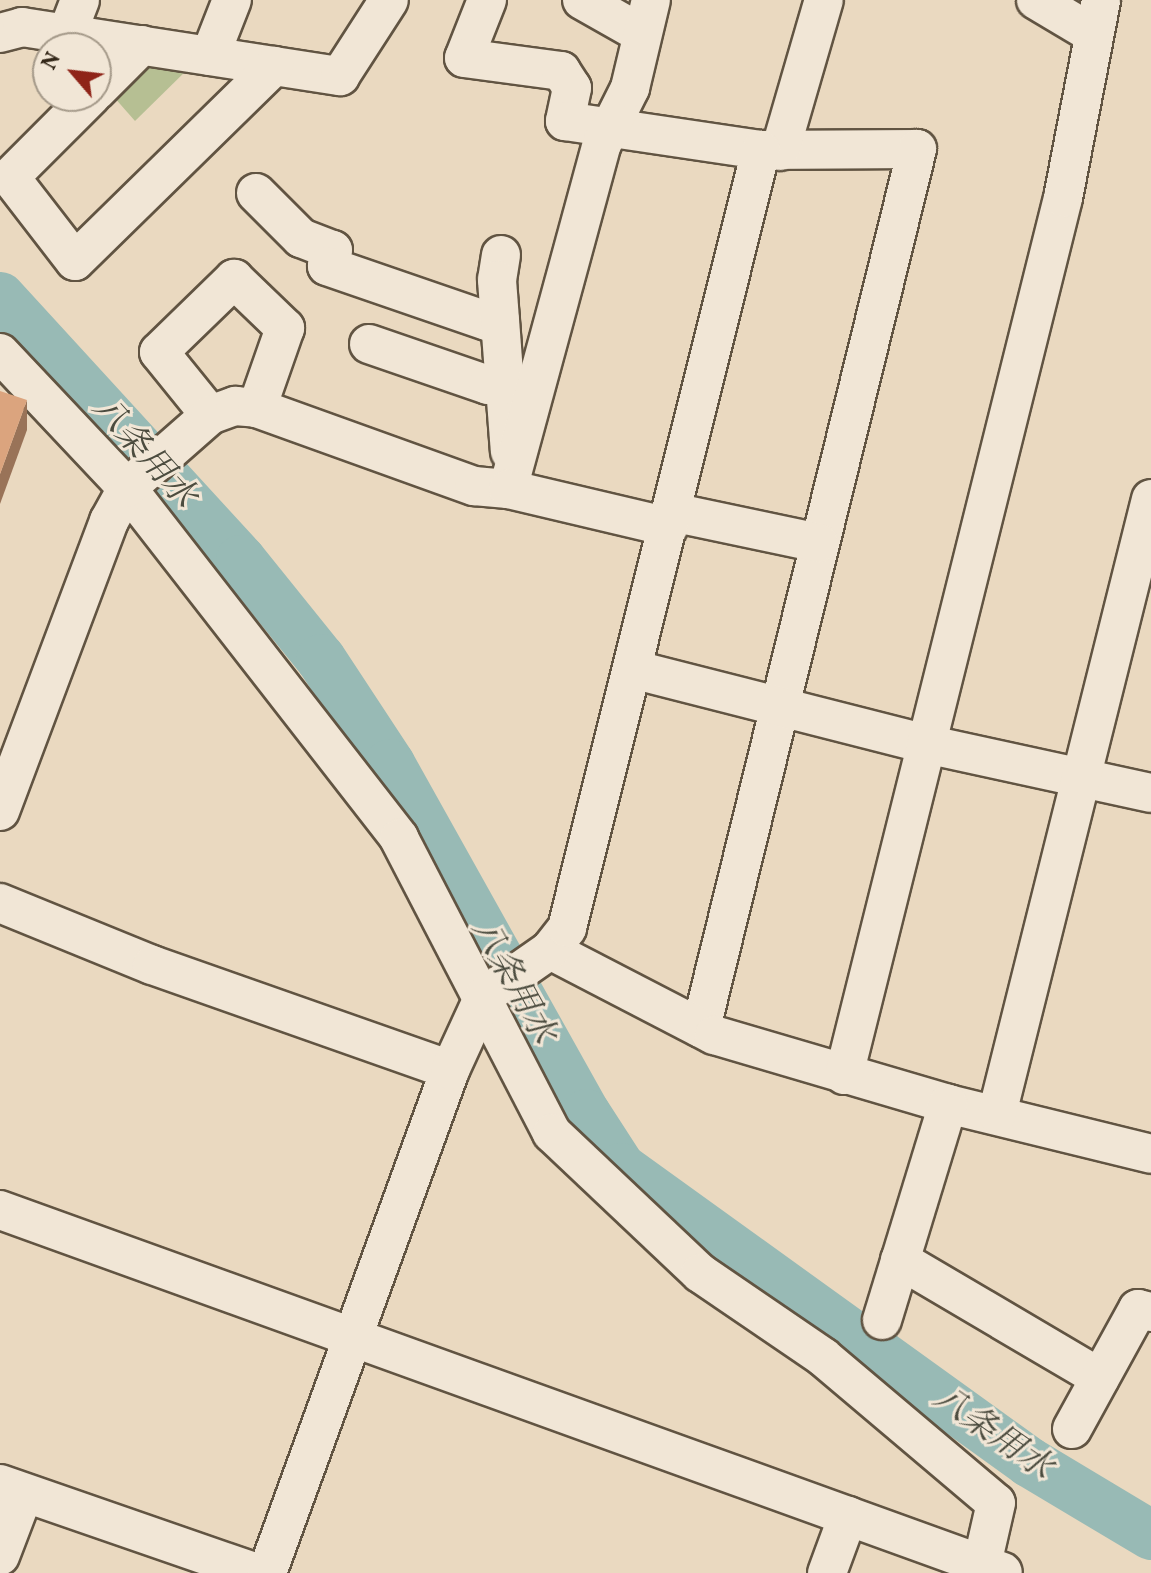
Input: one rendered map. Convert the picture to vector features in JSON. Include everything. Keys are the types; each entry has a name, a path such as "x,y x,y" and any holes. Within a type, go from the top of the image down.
{"street":[{"path":"210,56 232,0"},
{"path":"487,0 464,58 561,71 572,88 565,121 612,125 771,150 917,149 701,1028"},
{"path":"510,486 602,144 630,88 646,17 582,0"},
{"path":"267,1573 450,1070 484,996 550,950 567,928 671,520 771,150 824,0"},
{"path":"844,1075 1063,198 1097,17 1036,0"},
{"path":"2,28 73,17 142,45 340,76 398,3"},
{"path":"112,75 142,45"},
{"path":"75,112 10,177 75,261 274,66"},
{"path":"256,193 301,238 333,250 327,266 487,321 500,320"},
{"path":"501,255 500,320 510,486"},
{"path":"210,415 159,352 234,279 285,328 257,408"},
{"path":"369,344 488,385 505,385"},
{"path":"0,353 127,488 399,838 484,996 552,1133 617,1199 700,1273 823,1357 996,1503 994,1568 0,1210"},
{"path":"0,811 109,521 127,488 210,415 235,406 257,408 474,486 510,486 671,520 819,543"},
{"path":"997,1114 1151,499"},
{"path":"632,669 926,744 1151,793"},
{"path":"0,903 152,965 450,1070"},
{"path":"550,950 701,1028 844,1075 1151,1154"},
{"path":"882,1320 948,1104"},
{"path":"900,1260 1100,1378"},
{"path":"1072,1429 1138,1309 1151,1312"},
{"path":"0,1556 12,1488 257,1573"},
{"path":"827,1573 848,1516"}],"green space":[{"path":"135,58 193,64 135,121 112,95 112,82"}],"building":[{"path":"0,391 27,400 0,474"}],"waterway":[{"name":"八条用水","path":"0,297 241,560 321,659 390,764 586,1114 621,1168 1029,1462 1151,1535"}]}
